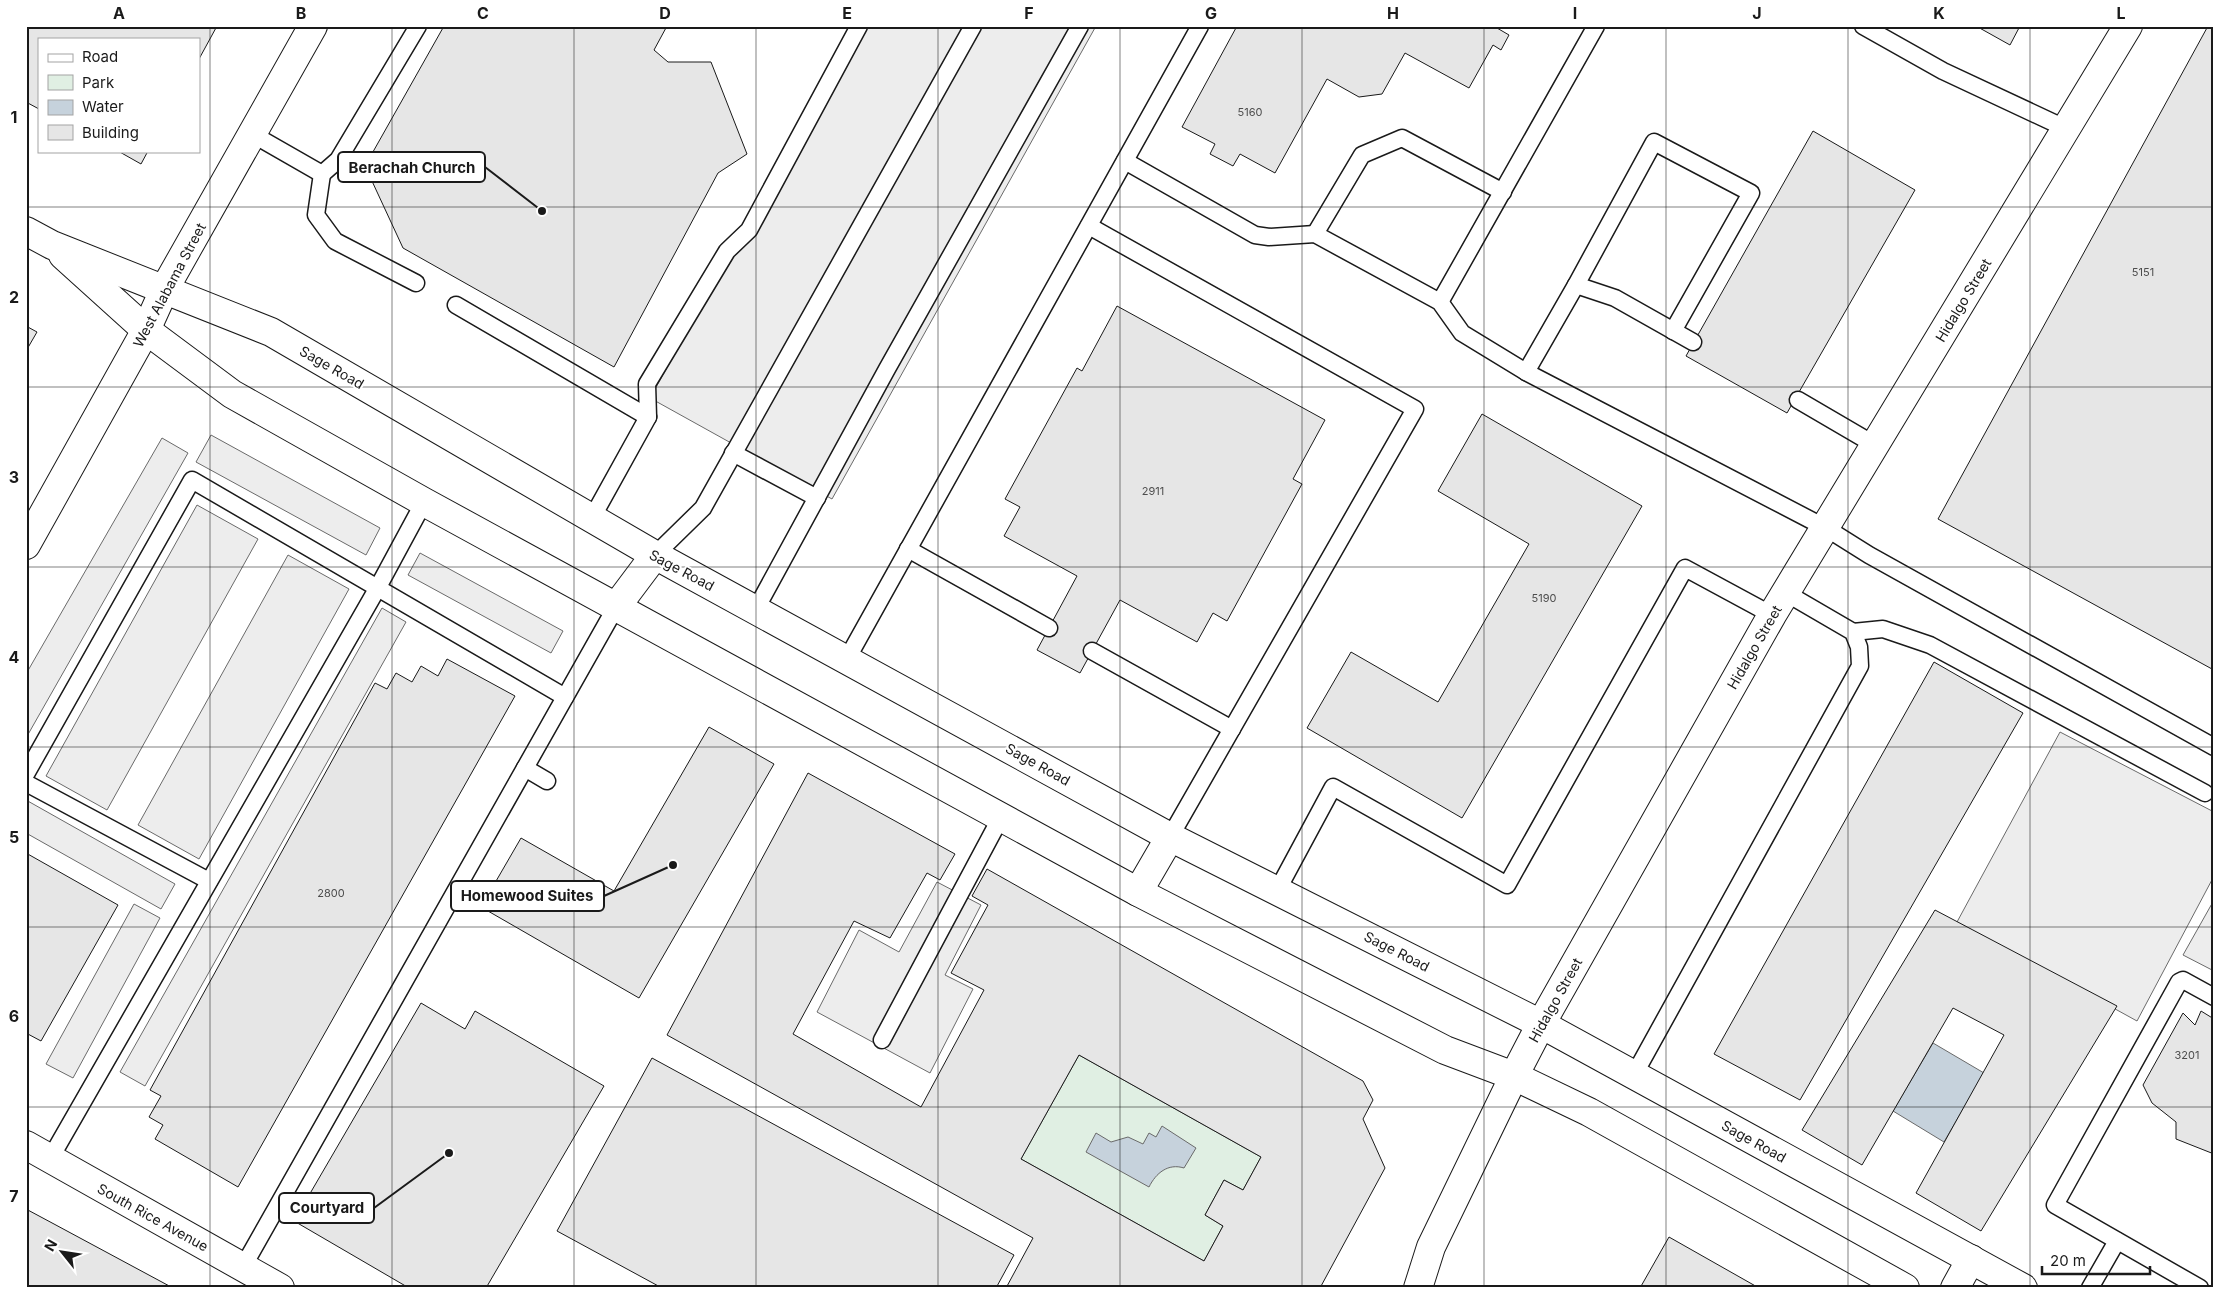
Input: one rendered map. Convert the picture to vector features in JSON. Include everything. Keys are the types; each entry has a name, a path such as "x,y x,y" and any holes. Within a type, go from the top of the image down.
{"main road":[{"name":"West Alabama Street","path":"26,545 146,330 165,288 313,26"},
{"name":"Hidalgo Street","path":"1418,1288 1431,1247 1541,1024 1779,604 2128,26"},
{"name":"Sage Road","path":"26,231 52,245 165,288 271,332 654,555 756,609 1170,837 1541,1024 2023,1288"},
{"name":"Sage Road","path":"52,245 146,330 232,394 424,502 1138,892 1445,1050 1514,1076 1589,1112 1905,1288"},
{"path":"616,606 654,555"},
{"path":"1138,892 1170,837"},
{"name":"South Rice Avenue","path":"26,1145 280,1288"},
{"path":"1955,1288 1971,1259"}],"lane":[{"path":"416,283 335,241 316,216 322,174 338,160 418,26"},
{"path":"592,518 648,417 647,384 727,251 750,230 859,26"},
{"path":"654,555 702,508 973,26"},
{"path":"756,609 1080,26"},
{"path":"847,659 1200,26"},
{"path":"1440,302 1596,26"},
{"path":"1863,26 1943,71 2067,129"},
{"path":"252,134 322,174"},
{"path":"1315,234 1362,155 1402,138 1502,192"},
{"path":"1526,372 1654,142 1751,194 1673,331"},
{"path":"1125,161 1255,235 1270,237 1315,234 1440,302 1462,332 1526,372 1826,528 1869,555 2214,747"},
{"path":"1089,226 1415,409 1170,837"},
{"path":"1576,285 1615,298 1692,342"},
{"path":"456,305 648,417"},
{"path":"1798,400 1875,445"},
{"path":"733,453 816,498"},
{"path":"26,774 192,480 565,697"},
{"path":"50,1159 377,589 424,502"},
{"path":"908,549 1049,628"},
{"path":"1277,891 1333,787 1507,885 1685,568 1853,632 1883,629 1930,645 2205,793"},
{"path":"243,1267 616,606"},
{"path":"1634,1075 1860,666 1859,647 1853,632"},
{"path":"1092,651 1232,729"},
{"path":"525,768 547,781"},
{"path":"26,783 209,881"},
{"path":"882,1040 1001,817"},
{"path":"2200,1288 2055,1205 2179,982 2183,980 2214,997"},
{"path":"2090,1288 2117,1241"}],"green space":[{"path":"1079,1055 1261,1157 1243,1190 1224,1180 1205,1215 1223,1226 1204,1261 1021,1159"}],"shaded area":[{"path":"858,26 1096,26 832,499 650,398"},
{"path":"211,435 380,528 366,555 196,462"},
{"path":"162,438 188,453 26,738 26,674"},
{"path":"197,505 258,539 107,810 46,776"},
{"path":"420,553 563,631 551,653 408,575"},
{"path":"288,555 349,589 199,859 138,825"},
{"path":"382,608 406,622 145,1086 120,1072"},
{"path":"2060,732 2214,812 2214,876 2137,1021 1957,922"},
{"path":"26,800 175,884 161,909 26,833"},
{"path":"937,882 981,905 945,975 973,989 930,1073 817,1012 859,930 899,952"},
{"path":"2214,900 2214,971 2183,955"},
{"path":"134,904 160,918 73,1078 46,1064"}],"water":[{"path":"1933,1043 1984,1073 1944,1142 1893,1111"},
{"path":"1162,1126 1196,1148 1184,1168 1173,1167 1163,1170 1155,1177 1149,1187 1086,1152 1096,1133 1111,1142 1128,1137 1143,1144 1149,1133 1156,1137"}],"building":[{"path":"26,26 217,26 200,57 200,38 38,38 38,108 26,102"},
{"path":"444,26 667,26 654,50 668,62 711,62 747,154 718,173 614,367 403,248 365,166"},
{"path":"1237,26 1498,26 1497,28 1509,35 1501,50 1493,45 1469,88 1405,53 1382,94 1359,97 1327,79 1275,173 1240,154 1233,166 1210,154 1215,144 1182,127"},
{"path":"1976,26 2020,26 2010,45"},
{"path":"2208,26 2214,26 2214,665 2212,669 1938,519"},
{"path":"1813,131 1915,190 1787,413 1686,356"},
{"path":"120,152 147,152 141,164"},
{"path":"1117,306 1325,420 1293,479 1302,484 1227,621 1213,613 1197,642 1120,600 1080,673 1037,650 1077,576 1004,536 1020,507 1005,499 1077,368 1082,371"},
{"path":"26,326 37,332 26,351"},
{"path":"1482,414 1642,506 1462,818 1307,728 1351,652 1438,702 1529,544 1438,491"},
{"path":"447,659 515,696 238,1187 155,1139 163,1125 149,1117 161,1096 150,1090 375,683 387,689 396,673 412,682 421,666 438,676"},
{"path":"1934,662 2023,713 1800,1100 1714,1054"},
{"path":"709,727 774,764 639,998 481,907 521,838 614,891"},
{"path":"808,773 955,854 940,880 927,873 890,938 854,921 793,1034 921,1107 984,990 951,973 988,905 972,896 987,869 1363,1081 1373,1100 1363,1119 1385,1168 1320,1288 1006,1288 1033,1238 667,1035","holes":["1079,1055 1261,1157 1243,1190 1224,1180 1205,1215 1223,1226 1204,1261 1021,1159"]},
{"path":"26,853 118,905 41,1041 26,1033"},
{"path":"1935,910 2117,1006 1981,1231 1916,1193 2004,1035 1953,1008 1862,1165 1802,1130"},
{"path":"421,1003 465,1029 475,1011 604,1086 486,1288 409,1288 294,1221"},
{"path":"2201,1011 2214,1019 2214,1154 2176,1139 2176,1122 2152,1103 2143,1085 2183,1013 2195,1025"},
{"path":"652,1058 1014,1255 996,1288 662,1288 557,1231"},
{"path":"26,1209 54,1224 173,1288 26,1288"},
{"path":"1669,1237 1759,1288 1640,1288"}],"place":[{"name":"Berachah Church","path":"542,211"},
{"name":"Homewood Suites","path":"673,865"},
{"name":"Courtyard","path":"449,1153"}]}
